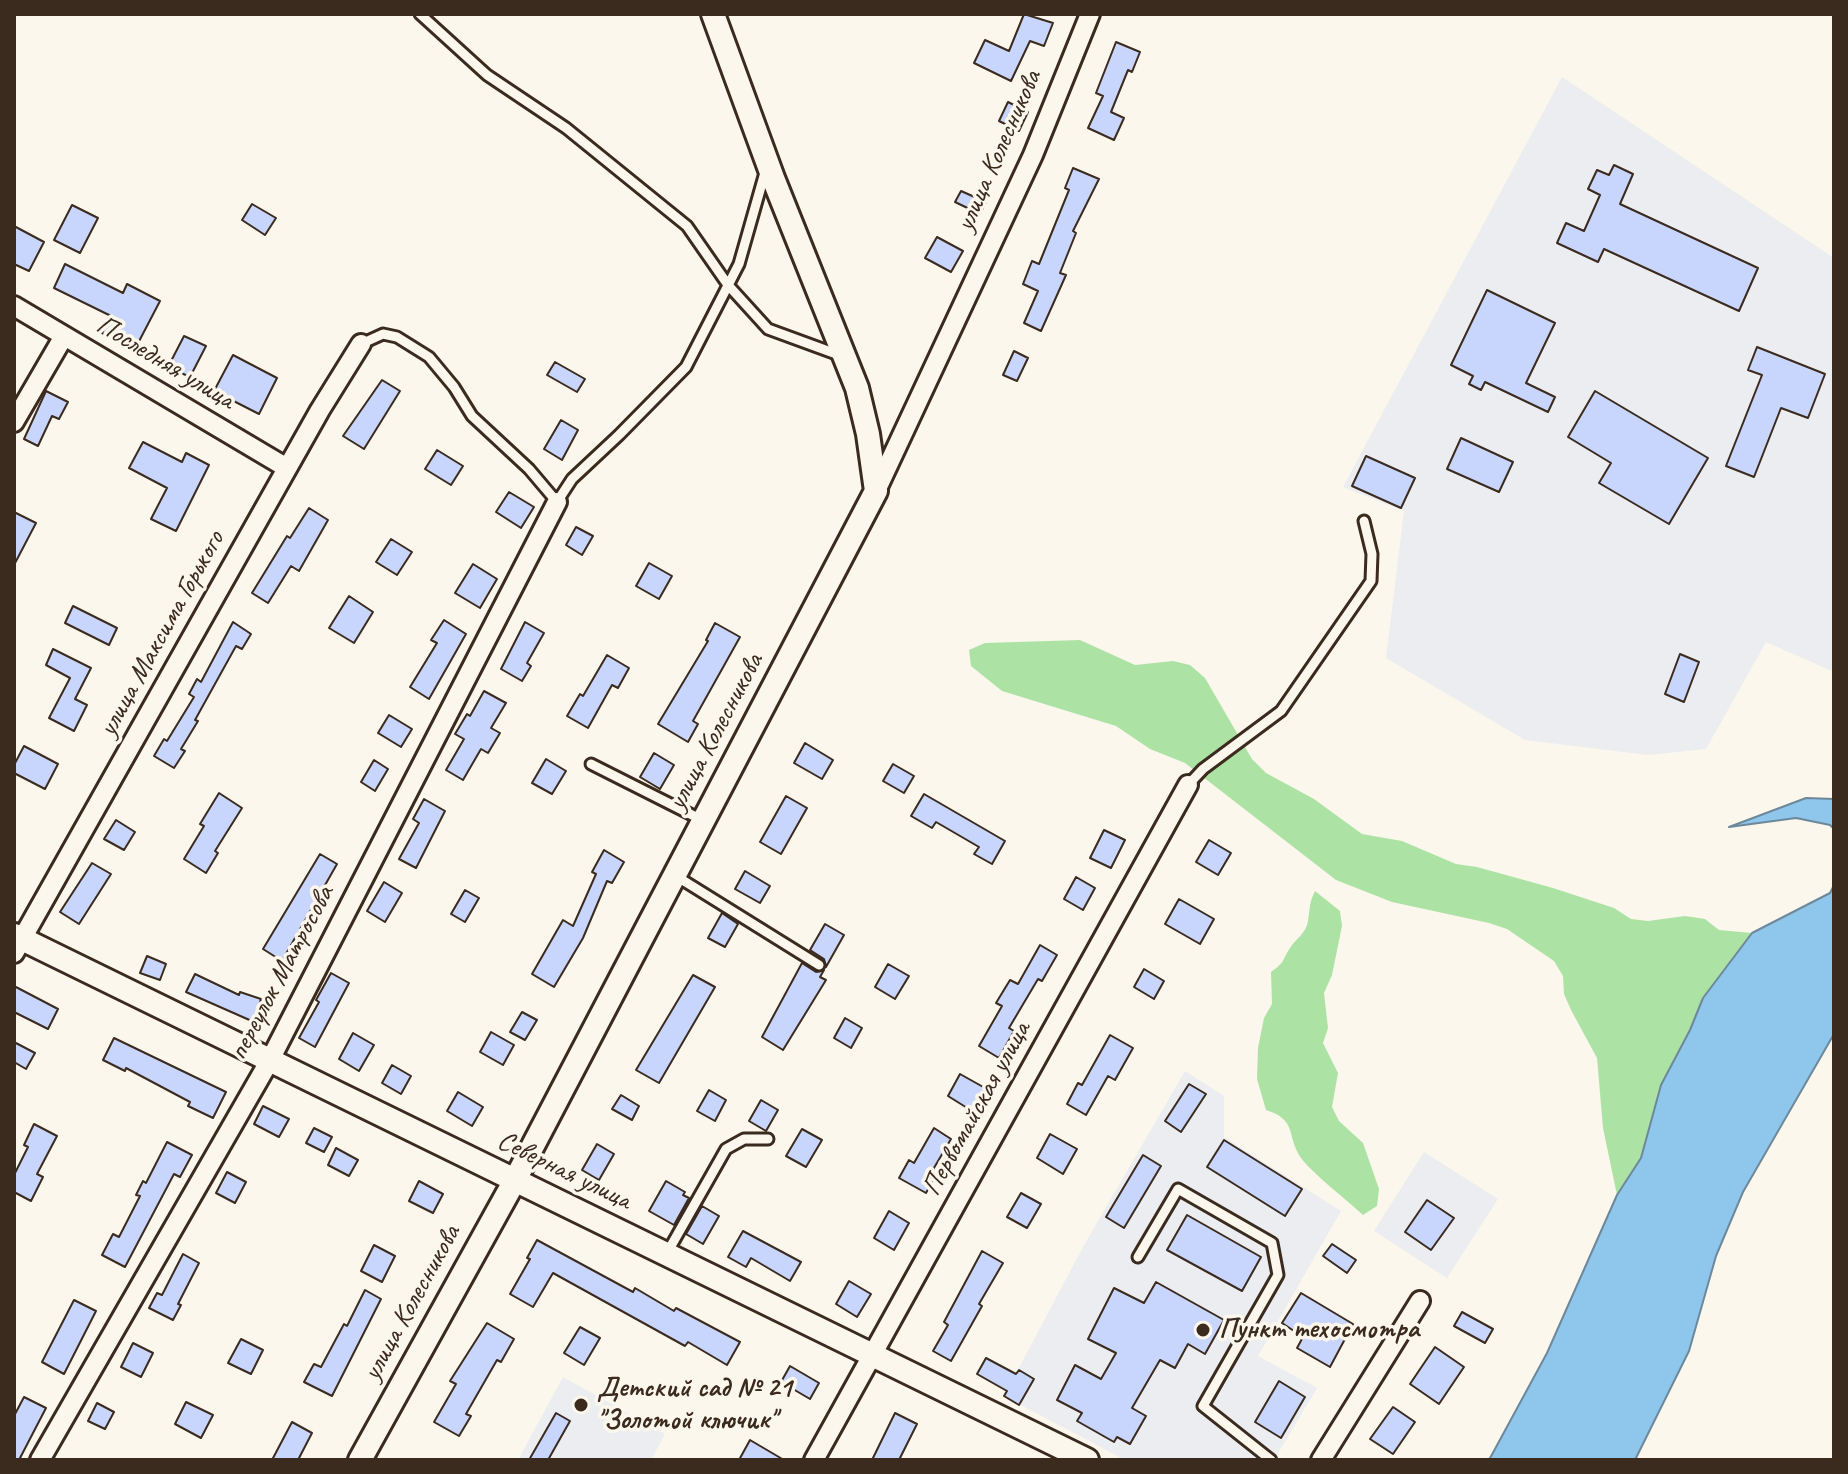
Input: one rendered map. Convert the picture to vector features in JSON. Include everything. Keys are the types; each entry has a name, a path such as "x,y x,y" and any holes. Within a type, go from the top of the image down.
{"street":[{"path":"713,14 861,403 876,491"},
{"name":"улица Колесникова","path":"360,1460 515,1180 876,491 1033,155 1090,14"},
{"name":"Последняя улица","path":"14,306 287,468"},
{"path":"14,422 64,336"},
{"name":"улица Максима Горького","path":"17,942 361,344"},
{"name":"переулок Матросова","path":"40,1460 270,1060 557,502"},
{"name":"Первомайская улица","path":"814,1460 1188,785"},
{"name":"Северная улица","path":"17,942 270,1060 872,1355 1062,1455 1087,1460"},
{"path":"1321,1460 1420,1301"}],"lane":[{"path":"420,14 487,75 566,128 687,226 728,285 768,329 845,357"},
{"path":"361,344 383,334 397,337 429,357 454,387 472,416 529,469 557,502 572,479 686,367 739,264 768,162"},
{"path":"1188,785 1222,754 1281,711 1371,581 1372,554 1364,521"},
{"path":"591,764 703,821"},
{"path":"675,875 819,965"},
{"path":"666,1254 726,1149 744,1139 768,1139"},
{"path":"1138,1257 1178,1189 1272,1243 1278,1275 1203,1406 1271,1460"}],"shaded area":[{"path":"1562,77 1834,258 1834,672 1766,642 1706,749 1648,755 1525,740 1386,658 1404,511 1343,487"},
{"path":"1185,1071 1224,1096 1224,1137 1341,1211 1258,1356 1317,1388 1274,1460 1125,1460 1004,1396 1083,1247"},
{"path":"1424,1152 1498,1199 1447,1278 1374,1231"},
{"name":"Детский сад № 21 \"Золотой ключик\"","path":"563,1377 665,1434 651,1460 518,1460"}],"green space":[{"path":"1080,640 1135,665 1173,661 1190,665 1205,678 1252,759 1266,773 1314,799 1362,834 1402,841 1456,864 1553,888 1614,908 1631,919 1648,921 1685,916 1705,919 1719,930 1752,933 1703,998 1661,1085 1641,1158 1617,1195 1603,1128 1597,1058 1571,1010 1564,994 1563,976 1554,961 1507,929 1392,902 1336,880 1185,763 1150,749 1116,726 1002,691 971,666 969,650 985,643"},
{"path":"1315,891 1340,911 1342,926 1332,975 1324,993 1328,1028 1323,1043 1338,1073 1332,1107 1339,1121 1363,1143 1379,1189 1377,1206 1363,1215 1301,1158 1287,1124 1266,1110 1257,1079 1258,1048 1264,1018 1272,1004 1271,972 1305,929"}],"water":[{"path":"1806,798 1834,799 1834,829 1830,825 1796,818 1729,827"},
{"path":"1834,885 1834,1034 1743,1192 1716,1256 1689,1351 1635,1460 1489,1460 1547,1353 1617,1195 1641,1158 1661,1085 1703,998 1752,933 1830,893"}],"building":[{"path":"1024,14 1053,23 1044,46 1030,41 1011,81 974,63 985,40 1009,51"},
{"path":"1116,42 1140,52 1132,72 1128,70 1111,112 1124,118 1114,140 1088,128 1103,96 1096,93"},
{"path":"1008,102 1028,112 1019,131 999,121"},
{"path":"1614,165 1633,174 1620,204 1758,268 1739,311 1604,249 1598,262 1557,243 1566,223 1584,231 1600,195 1588,189 1597,170 1609,175"},
{"path":"1073,168 1099,179 1073,231 1076,233 1060,273 1066,275 1041,331 1024,323 1038,291 1023,284 1032,261 1039,264 1069,190 1065,188"},
{"path":"961,191 986,202 980,214 955,202"},
{"path":"252,204 276,218 265,235 242,220"},
{"path":"72,205 98,218 80,253 54,240"},
{"path":"14,226 44,242 29,271 14,264"},
{"path":"937,237 963,251 951,272 925,258"},
{"path":"65,264 123,293 127,284 160,301 135,349 102,333 111,316 54,288"},
{"path":"1487,290 1555,323 1526,383 1555,397 1548,412 1485,382 1481,390 1469,384 1473,376 1451,365"},
{"path":"184,336 206,346 190,377 168,367"},
{"path":"1757,347 1825,374 1808,418 1781,408 1754,477 1726,466 1762,375 1748,370"},
{"path":"1014,351 1028,358 1017,381 1003,375"},
{"path":"233,355 277,378 259,414 214,391"},
{"path":"555,362 585,379 577,392 547,375"},
{"path":"382,380 400,391 364,449 343,436"},
{"path":"46,391 68,402 59,419 52,416 38,446 24,439"},
{"path":"1595,391 1708,458 1669,524 1599,483 1611,463 1568,437"},
{"path":"561,420 578,430 562,460 544,449"},
{"path":"1461,438 1513,462 1499,492 1447,469"},
{"path":"143,442 182,462 186,453 209,465 176,531 151,519 167,488 129,468"},
{"path":"437,450 463,466 451,485 425,469"},
{"path":"1366,456 1415,478 1401,508 1352,486"},
{"path":"509,492 534,507 521,528 496,512"},
{"path":"309,508 328,520 299,571 291,566 268,603 252,593 287,536 290,538"},
{"path":"14,512 36,523 14,565"},
{"path":"576,527 593,536 582,555 566,545"},
{"path":"391,539 412,552 397,575 376,562"},
{"path":"649,563 672,576 659,599 636,586"},
{"path":"473,564 497,579 480,608 455,593"},
{"path":"349,596 373,612 354,643 329,628"},
{"path":"73,606 117,628 109,645 65,623"},
{"path":"444,620 466,634 429,699 410,687 437,643 431,640"},
{"path":"233,622 251,634 242,649 236,646 195,720 198,721 181,749 185,751 174,768 154,756 194,697 189,694 197,679 201,682"},
{"path":"525,622 544,633 527,663 531,666 522,681 501,669"},
{"path":"715,623 740,637 693,721 698,724 688,742 658,724 708,641"},
{"path":"53,649 91,668 75,699 87,705 74,731 49,718 70,678 46,665"},
{"path":"1680,654 1699,662 1684,702 1665,694"},
{"path":"607,655 629,668 618,688 612,685 588,728 567,716 580,694 583,696"},
{"path":"484,691 506,703 491,728 500,733 488,753 481,749 463,780 446,770 464,739 455,734"},
{"path":"389,715 412,729 401,747 378,733"},
{"path":"805,743 833,760 822,779 794,763"},
{"path":"24,746 58,764 45,789 14,773 14,765"},
{"path":"654,753 674,765 660,789 640,777"},
{"path":"546,759 566,771 552,794 532,783"},
{"path":"374,760 388,769 375,791 361,782"},
{"path":"893,764 914,776 904,793 883,781"},
{"path":"219,793 242,808 215,851 218,853 206,873 184,859"},
{"path":"924,794 1005,841 992,864 974,854 979,847 936,822 932,828 911,816"},
{"path":"786,796 807,808 781,854 760,842"},
{"path":"424,799 445,811 416,868 399,859 419,823 413,819"},
{"path":"116,820 135,832 124,850 104,839"},
{"path":"1104,830 1125,840 1111,868 1090,858"},
{"path":"1209,840 1231,853 1218,875 1196,862"},
{"path":"604,850 624,862 612,883 607,881 583,938 554,987 532,974 563,920 573,926 596,874 592,872"},
{"path":"320,854 337,864 282,961 263,949"},
{"path":"92,863 111,874 79,924 60,912"},
{"path":"745,871 770,886 760,903 735,889"},
{"path":"1076,877 1095,888 1083,910 1064,899"},
{"path":"384,882 402,893 385,922 367,911"},
{"path":"465,890 479,898 465,922 451,914"},
{"path":"1179,899 1214,919 1200,944 1165,924"},
{"path":"722,913 738,924 725,947 708,938"},
{"path":"825,924 844,935 826,967 824,959 810,950"},
{"path":"1040,945 1057,955 1042,981 1038,979 1009,1028 1014,1031 999,1058 979,1046 1002,1006 996,1003 1010,980 1018,984"},
{"path":"147,956 166,964 160,980 140,973"},
{"path":"802,963 816,972 824,970 820,977 826,980 783,1050 762,1037"},
{"path":"888,964 909,976 895,999 875,987"},
{"path":"1144,969 1164,981 1154,999 1134,987"},
{"path":"331,973 349,983 315,1047 299,1038"},
{"path":"195,974 239,995 240,992 261,999 254,1022 186,992"},
{"path":"693,975 715,987 659,1083 636,1070"},
{"path":"14,986 58,1009 48,1029 14,1012"},
{"path":"522,1012 537,1020 525,1040 510,1032"},
{"path":"845,1018 862,1028 851,1048 834,1038"},
{"path":"491,1032 514,1045 503,1065 480,1052"},
{"path":"353,1033 374,1045 359,1071 339,1059"},
{"path":"1110,1035 1133,1048 1115,1080 1108,1076 1086,1115 1067,1104 1078,1083 1082,1085"},
{"path":"114,1038 226,1092 213,1118 188,1106 190,1102 126,1068 125,1071 103,1060"},
{"path":"14,1042 35,1053 26,1069 14,1062"},
{"path":"392,1065 411,1076 401,1094 382,1083"},
{"path":"960,1074 985,1088 972,1111 948,1096"},
{"path":"1189,1084 1206,1094 1181,1132 1165,1121"},
{"path":"709,1090 726,1100 715,1121 697,1111"},
{"path":"458,1092 483,1107 472,1126 447,1111"},
{"path":"621,1095 639,1106 632,1120 612,1109"},
{"path":"761,1100 778,1110 766,1131 749,1121"},
{"path":"263,1106 289,1119 279,1137 254,1124"},
{"path":"34,1124 57,1136 37,1174 43,1177 31,1201 14,1192 14,1175 28,1147 24,1145"},
{"path":"314,1128 332,1137 324,1152 306,1143"},
{"path":"934,1128 951,1139 931,1173 936,1175 926,1193 899,1178 909,1160 914,1163"},
{"path":"802,1129 822,1140 806,1167 786,1156"},
{"path":"1050,1134 1077,1149 1063,1174 1037,1158"},
{"path":"1224,1140 1302,1189 1285,1216 1207,1167"},
{"path":"167,1142 192,1155 180,1177 174,1174 125,1267 102,1255 113,1234 119,1237 140,1196 136,1195 143,1181 146,1183"},
{"path":"597,1144 614,1154 599,1180 582,1170"},
{"path":"336,1148 358,1160 349,1176 328,1165"},
{"path":"1143,1155 1161,1166 1124,1228 1106,1217"},
{"path":"227,1172 246,1182 235,1203 216,1193"},
{"path":"419,1181 443,1194 433,1213 409,1201"},
{"path":"666,1181 685,1192 683,1195 689,1198 674,1225 649,1211"},
{"path":"1021,1193 1041,1204 1027,1228 1007,1217"},
{"path":"1427,1200 1454,1218 1431,1250 1405,1232"},
{"path":"702,1206 719,1216 703,1244 686,1234"},
{"path":"889,1211 909,1223 894,1250 874,1238"},
{"path":"1187,1215 1261,1257 1242,1291 1167,1250"},
{"path":"743,1231 801,1262 790,1281 751,1258 746,1267 728,1257"},
{"path":"537,1240 633,1292 635,1288 674,1311 676,1308 740,1342 727,1365 688,1342 685,1346 553,1273 533,1307 510,1294"},
{"path":"1332,1244 1356,1260 1347,1273 1323,1256"},
{"path":"374,1245 395,1256 382,1282 361,1271"},
{"path":"982,1251 1003,1263 951,1361 933,1351 948,1325 944,1322"},
{"path":"183,1254 199,1263 173,1320 149,1308 157,1293 162,1295"},
{"path":"849,1281 871,1294 857,1317 836,1304"},
{"path":"1156,1282 1224,1320 1205,1354 1188,1344 1175,1368 1160,1360 1132,1408 1146,1416 1130,1444 1117,1437 1114,1442 1077,1421 1082,1413 1057,1400 1075,1365 1101,1379 1116,1353 1088,1339 1114,1288 1144,1303"},
{"path":"365,1290 381,1299 332,1396 304,1382 314,1364 321,1367"},
{"path":"1301,1293 1353,1324 1330,1367 1297,1348 1303,1337 1282,1323"},
{"path":"74,1300 96,1311 64,1374 42,1362"},
{"path":"1462,1312 1493,1329 1485,1343 1454,1326"},
{"path":"487,1323 514,1339 501,1362 497,1360 466,1414 471,1416 459,1436 434,1422 456,1384 450,1381"},
{"path":"580,1327 600,1338 584,1365 564,1353"},
{"path":"241,1339 263,1350 251,1374 228,1363"},
{"path":"133,1343 153,1353 141,1377 121,1367"},
{"path":"1435,1347 1464,1367 1439,1404 1410,1384"},
{"path":"986,1358 1016,1374 1019,1370 1034,1379 1019,1405 1004,1396 1007,1391 977,1374"},
{"path":"790,1366 819,1383 810,1399 781,1382"},
{"path":"1279,1381 1305,1397 1281,1438 1255,1422"},
{"path":"24,1397 46,1408 19,1460 14,1460 14,1416"},
{"path":"186,1402 213,1415 201,1438 175,1424"},
{"path":"97,1403 114,1412 105,1429 88,1421"},
{"path":"1393,1407 1415,1422 1393,1454 1370,1439"},
{"path":"556,1413 570,1421 548,1460 529,1460"},
{"path":"895,1413 917,1424 899,1460 872,1460"},
{"path":"292,1422 312,1433 298,1460 272,1460"},
{"path":"750,1440 784,1460 739,1460"}],"place":[{"name":"Пункт техосмотра","path":"1203,1330"},
{"name":"Детский сад № 21 \"Золотой ключик\"","path":"581,1405"}]}
